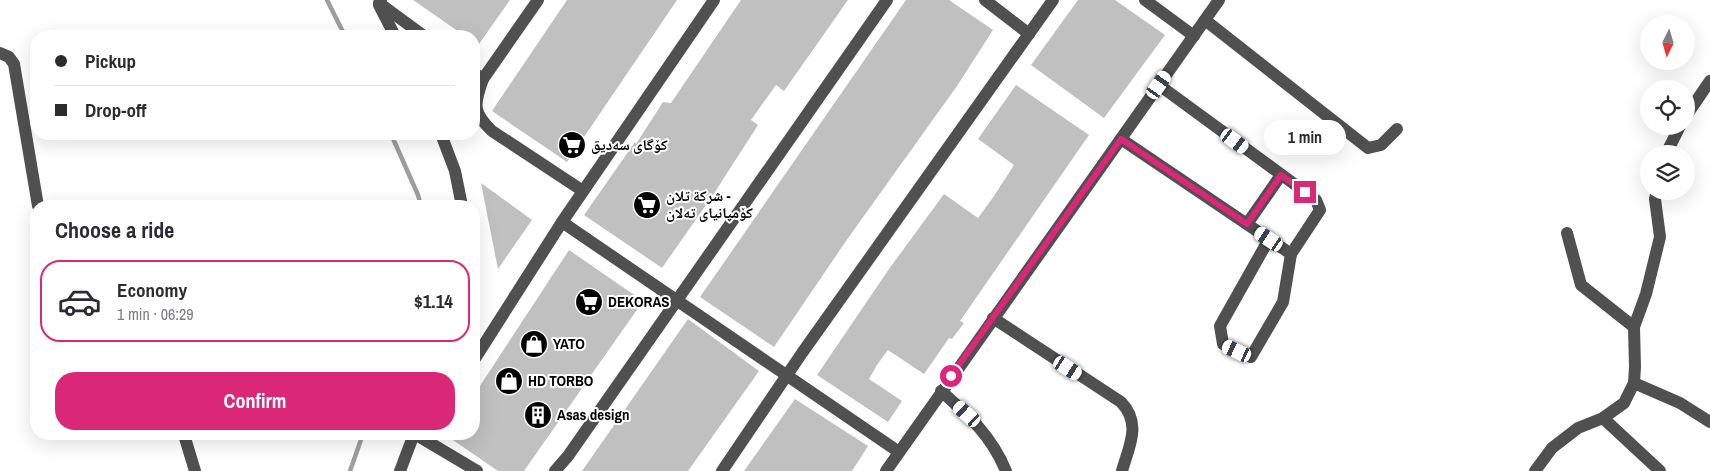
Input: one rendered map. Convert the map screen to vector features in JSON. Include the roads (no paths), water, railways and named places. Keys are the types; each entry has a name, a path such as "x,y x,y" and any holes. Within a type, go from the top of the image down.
{"street":[{"path":"480,73 538,0"},
{"path":"480,351 562,222 714,0"},
{"path":"555,471 568,456 678,300 887,0"},
{"path":"984,0 1029,34"},
{"path":"722,471 1053,0"},
{"path":"1145,0 1194,36"},
{"path":"886,471 1219,0"},
{"path":"379,1 392,30"},
{"path":"379,1 416,30"},
{"path":"1205,20 1368,148 1382,145 1397,129"},
{"path":"0,53 9,57 14,64 37,200"},
{"path":"1695,103 1710,81"},
{"path":"1159,85 1316,200 1320,210 1291,254 1282,302 1251,357 1224,344 1220,326 1269,239"},
{"path":"480,117 492,131 583,191"},
{"path":"1121,139 1291,254"},
{"path":"443,140 456,171 461,200"},
{"path":"1247,224 1281,175"},
{"path":"1535,471 1552,448 1578,428 1603,418 1624,404 1634,383 1634,327 1646,294 1660,237 1655,200"},
{"path":"562,222 899,452"},
{"path":"1567,233 1581,285 1634,327"},
{"path":"993,318 1120,402 1126,408 1133,424 1133,432 1122,471"},
{"path":"1634,383 1680,403 1710,422"},
{"path":"941,391 980,426 991,440 1006,471"},
{"path":"1603,418 1660,471"},
{"path":"186,440 195,471"},
{"path":"400,471 413,440"},
{"path":"425,440 477,471"}],"waterway":[{"path":"327,0 342,30"},
{"path":"394,140 419,200"},
{"path":"350,471 361,440"}],"place":[{"name":"کۆگای سەدیق","path":"572,145"},
{"name":"شركة تلان - کۆمپانیای تەلان","path":"647,205"},
{"name":"DEKORAS","path":"589,302"},
{"name":"YATO","path":"534,344"},
{"name":"HD TORBO","path":"509,381"},
{"name":"Asas design","path":"538,415"}]}
